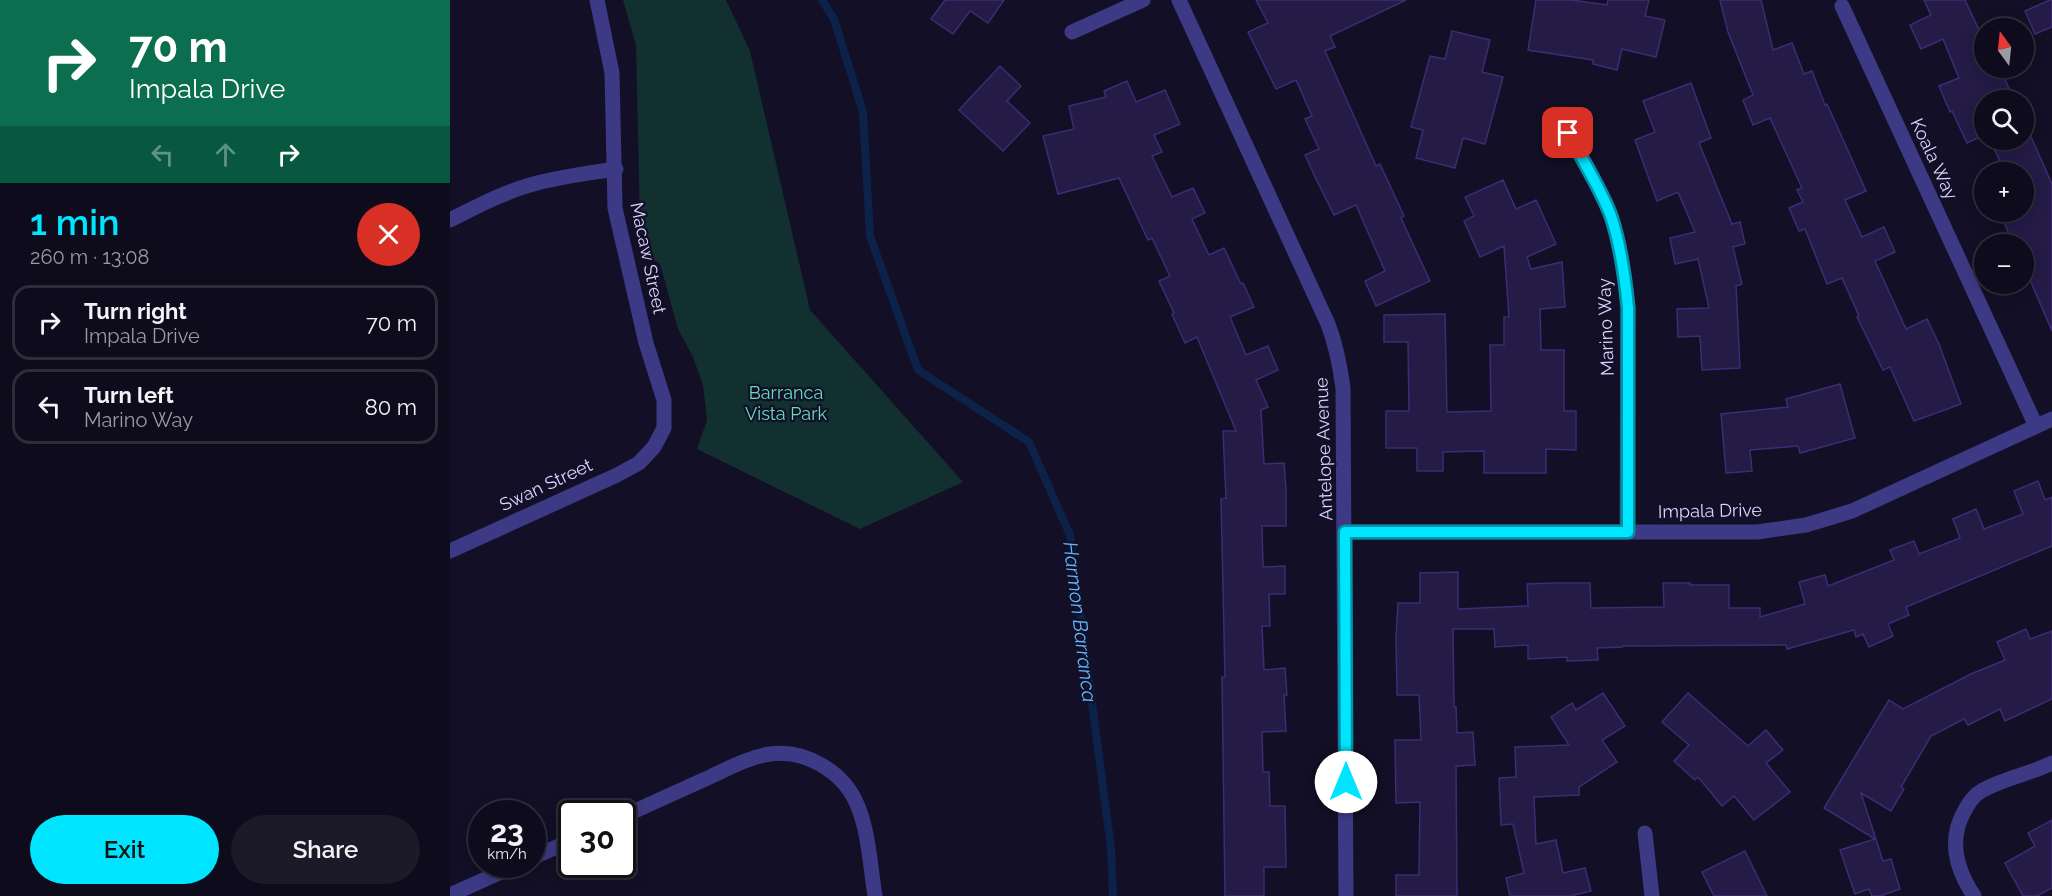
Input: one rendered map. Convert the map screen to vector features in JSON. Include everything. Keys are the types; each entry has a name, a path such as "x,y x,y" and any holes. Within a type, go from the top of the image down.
{"street":[{"name":"Macaw Street","path":"597,0 612,72 616,169 615,208 646,343 664,400 664,428 654,447"},
{"path":"1072,32 1143,0"},
{"name":"Antelope Avenue","path":"1179,0 1328,324 1337,350 1343,388 1346,896"},
{"name":"Koala Way","path":"1842,6 2036,426"},
{"name":"Marino Way","path":"1568,133 1610,214 1625,273 1628,308 1628,532"},
{"path":"450,220 507,193 535,183 616,169"},
{"name":"Impala Drive","path":"1345,532 1757,532 1806,525 1852,511 2052,419"},
{"name":"Swan Street","path":"450,551 617,475 639,463 654,447"},
{"path":"636,811 745,761 770,754 797,755 821,764 841,780 856,801 864,825 874,896"},
{"path":"1974,896 1964,880 1955,852 1958,822 1973,796 1985,789 2052,763"},
{"path":"1645,833 1652,896"},
{"path":"450,895 488,878"}],"green space":[{"name":"Barranca Vista Park","path":"623,0 726,0 750,51 810,310 963,482 860,529 697,449 707,420 703,385 693,357 678,329 660,264 646,254 640,225 636,45"}],"building":[{"path":"945,0 1004,0 988,23 970,11 953,34 931,19"},
{"path":"1256,0 1406,0 1330,36 1335,47 1325,51 1376,166 1380,164 1404,216 1401,218 1430,281 1376,306 1365,281 1385,271 1356,205 1334,215 1317,181 1305,155 1319,149 1305,119 1312,116 1296,80 1276,89 1248,32 1268,23"},
{"path":"1536,0 1572,0 1607,5 1608,0 1649,0 1645,16 1665,20 1656,57 1622,49 1617,70 1593,64 1593,60 1528,50"},
{"path":"1720,0 1761,0 1773,50 1792,43 1804,74 1812,71 1825,105 1827,104 1866,191 1845,200 1862,237 1884,227 1895,252 1875,261 1906,329 1927,319 1939,344 1961,404 1914,421 1890,367 1883,370 1857,317 1859,316 1842,278 1827,284 1805,229 1799,231 1789,208 1803,202 1797,190 1802,188 1770,118 1753,125 1743,100 1753,95 1728,32"},
{"path":"1924,0 1965,0 1974,19 1974,78 2004,78 2010,90 1974,90 1974,140 1967,143 1939,86 1959,78 1943,39 1921,49 1910,25 1931,15"},
{"path":"2052,0 2052,27 2035,34 2034,18 2028,18 2025,11"},
{"path":"1452,31 1490,40 1482,72 1503,77 1485,144 1463,138 1455,168 1416,158 1423,130 1411,127 1430,56 1445,59"},
{"path":"1000,66 1021,86 1007,101 1030,123 1003,151 959,110"},
{"path":"1127,81 1136,102 1165,90 1180,124 1154,135 1162,152 1152,156 1172,197 1193,188 1205,213 1192,219 1209,255 1224,248 1241,284 1243,283 1254,307 1230,317 1246,355 1268,346 1278,370 1256,380 1268,407 1261,410 1264,464 1284,463 1286,489 1286,526 1262,526 1263,567 1285,566 1285,594 1269,594 1270,626 1262,626 1264,670 1285,668 1287,695 1284,695 1286,731 1262,732 1263,772 1269,772 1270,806 1285,806 1286,867 1264,867 1264,896 1225,896 1222,677 1225,677 1221,499 1226,498 1223,431 1236,431 1197,337 1185,343 1159,281 1170,276 1152,238 1148,240 1119,178 1058,194 1043,136 1074,129 1069,106 1106,97 1104,91"},
{"path":"1691,83 1711,138 1699,143 1732,224 1740,222 1745,244 1733,247 1742,284 1736,286 1740,368 1702,370 1700,336 1678,337 1677,309 1709,308 1698,259 1675,264 1670,238 1695,232 1678,192 1657,201 1635,140 1655,132 1643,101"},
{"path":"2034,144 2052,184 2052,331 2034,289 2034,234 2009,234 2004,222 2034,222 2034,162 2000,162 1995,150 2034,150"},
{"path":"1503,180 1516,209 1536,200 1556,244 1527,257 1531,269 1562,262 1565,307 1540,309 1541,350 1564,350 1564,411 1576,411 1576,450 1546,449 1546,473 1484,473 1484,451 1443,452 1443,471 1417,471 1417,448 1386,448 1386,411 1409,411 1408,342 1384,342 1384,315 1445,314 1447,412 1491,411 1490,345 1504,345 1504,317 1509,317 1504,246 1480,257 1464,221 1474,216 1465,197"},
{"path":"1840,384 1855,438 1800,453 1798,446 1750,450 1752,471 1726,473 1721,414 1788,407 1786,399"},
{"path":"2038,481 2045,500 2052,497 2052,546 1906,607 1909,615 1888,624 1893,636 1869,647 1863,634 1856,637 1854,630 1787,649 1786,645 1622,646 1597,648 1598,660 1567,661 1567,657 1528,659 1528,645 1495,647 1494,629 1453,629 1454,707 1456,707 1457,733 1473,732 1475,765 1456,766 1457,896 1396,896 1396,875 1419,875 1420,802 1396,803 1395,740 1421,740 1419,695 1397,695 1396,638 1398,603 1420,603 1420,573 1458,572 1458,609 1528,606 1527,584 1553,583 1590,583 1591,608 1664,607 1663,583 1690,583 1690,585 1729,585 1729,608 1760,608 1760,617 1805,604 1799,582 1825,575 1828,586 1894,560 1890,550 1914,541 1919,554 1960,538 1953,519 1976,509 1984,529 2023,514 2014,491"},
{"path":"2026,629 2030,639 2052,631 2052,699 2005,721 2000,709 1968,725 1964,719 1931,736 1901,787 1904,789 1891,811 1861,793 1883,861 1891,859 1900,889 1880,896 1872,896 1869,889 1855,894 1840,850 1875,839 1824,808 1889,700 1903,709 1971,674 2005,660 1997,642"},
{"path":"1603,693 1625,726 1602,740 1617,762 1579,787 1579,795 1534,797 1536,844 1556,840 1563,873 1585,868 1591,891 1570,896 1510,896 1506,878 1524,873 1513,824 1501,825 1499,778 1516,777 1515,747 1569,745 1551,717 1572,703 1576,710"},
{"path":"1688,693 1748,746 1766,730 1783,750 1766,763 1790,792 1754,820 1734,796 1722,806 1698,777 1695,780 1674,761 1689,745 1662,722"},
{"path":"2052,820 2052,888 2037,896 2023,896 2005,863 2035,846 2028,833"},
{"path":"1745,851 1767,896 1714,896 1702,872"}],"waterway":[{"name":"Harmon Barranca","path":"822,0 834,19 863,112 870,236 918,370 1029,442 1070,535 1111,848 1113,896"}],"route":[{"path":"1346,782 1345,532 1628,532 1628,308 1625,273 1610,214 1568,133"}]}
